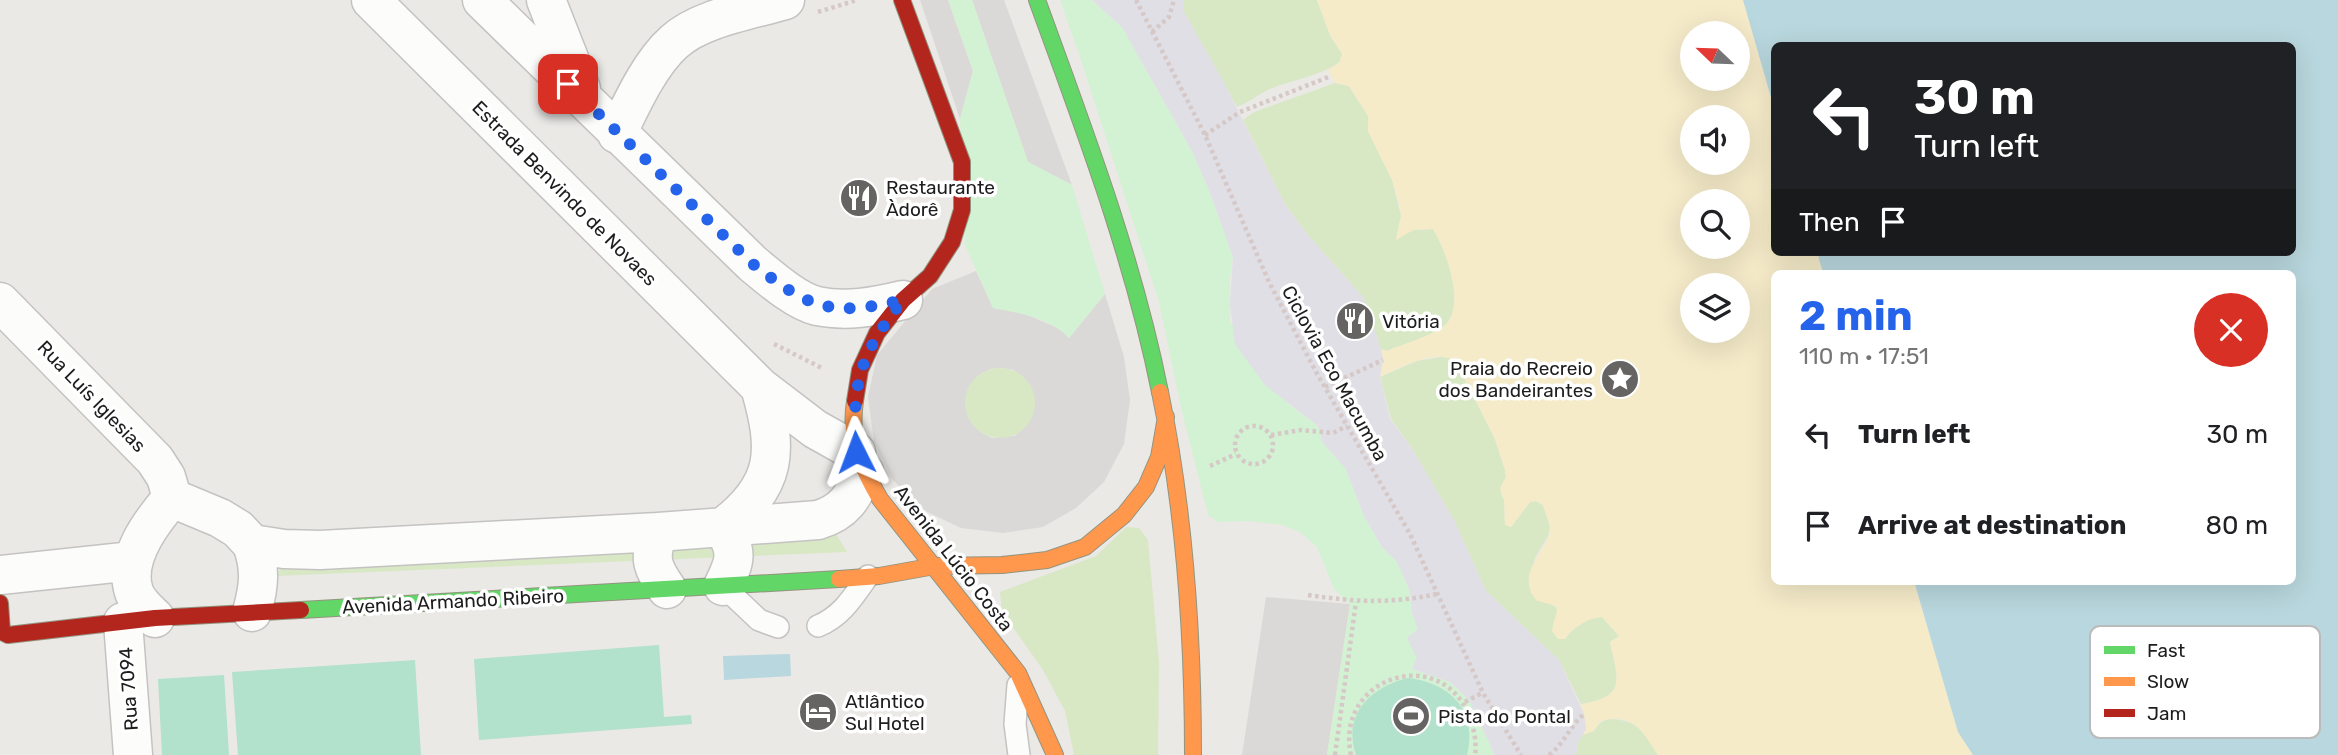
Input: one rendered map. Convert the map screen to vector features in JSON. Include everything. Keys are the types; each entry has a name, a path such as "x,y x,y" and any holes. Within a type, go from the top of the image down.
{"main road":[{"name":"Avenida Lúcio Costa","path":"902,0 962,162 962,210 952,242 930,275 903,300 877,334 860,370 853,412 860,462 880,499 1018,673 1055,755"},
{"path":"1037,0 1099,172 1142,312 1166,417 1186,564 1194,693 1193,755"},
{"name":"Avenida Armando Ribeiro","path":"0,603 2,632 8,635 139,620 723,586 868,576 934,565 1002,565 1047,560 1085,547 1124,515 1146,487 1159,457 1166,417"}],"street":[{"name":"Estrada Benvindo de Novaes","path":"371,0 760,387 860,462"},
{"path":"482,0 617,134 753,264 783,288 815,305 862,309 903,300"},
{"path":"546,0 585,101"},
{"path":"617,134 634,99 674,42 713,21 795,8"},
{"name":"Rua Luís Iglesias","path":"0,302 155,460 166,477 172,498"},
{"name":"Estrada Benvindo de Novaes","path":"723,527 745,510 759,491 769,467 771,422 760,387"},
{"path":"252,544 284,549 320,550 658,532 818,520 834,515 847,503 860,462"},
{"path":"139,620 143,607 134,594 133,561 147,532 172,498 220,518 237,529 252,544 260,578 252,612"},
{"path":"723,527 732,542 735,554 733,567 723,586"},
{"path":"658,532 651,560 655,573 667,589"},
{"path":"0,575 133,561"},
{"name":"Rua 7094","path":"133,755 139,620"}],"lane":[{"path":"818,626 842,612 868,576"},
{"path":"723,586 759,620 778,627"},
{"path":"1018,673 1015,724 1019,755"}],"path":[{"path":"795,8 857,0"},
{"name":"Ciclovia Eco Macumba","path":"1136,0 1205,135 1269,282 1325,387 1410,534 1483,693 1521,755"},
{"path":"1152,32 1169,17 1174,0"},
{"path":"1205,135 1240,112 1331,76"},
{"path":"1325,387 1382,360"},
{"path":"1271,435 1274,444 1267,460 1250,464 1242,461 1236,454 1236,437 1249,426 1258,426 1271,435 1301,430 1333,433 1347,426"},
{"path":"1308,595 1356,602 1411,600 1437,594"},
{"path":"1335,755 1356,602"},
{"path":"1352,755 1349,733 1353,717 1363,699 1377,686 1397,677 1417,674 1450,688 1465,702 1473,725 1475,755"},
{"path":"1465,702 1483,693"},
{"path":"1340,714 1353,717"},
{"path":"1549,755 1558,748 1584,714"}],"shaded area":[{"path":"920,0 948,0 973,71 960,119"},
{"path":"972,0 1004,0 1072,185 1028,162"},
{"path":"1092,0 1183,0 1184,12 1221,77 1285,204 1306,233 1363,297 1381,349 1383,360 1380,377 1390,419 1411,447 1454,520 1486,591 1559,660 1584,714 1586,729 1578,743 1576,755 1495,755 1469,700 1450,682 1412,669 1417,658 1407,638 1418,629 1412,613 1410,591 1397,562 1382,547 1364,516 1346,469 1323,443 1318,426 1265,385 1235,344 1230,305 1233,257 1209,190 1193,153 1122,27"},
{"path":"976,271 993,308 1023,313 1060,329 1069,338 1105,294 1124,357 1130,400 1124,444 1104,482 1076,508 1043,527 1003,533 961,528 923,510 893,480 874,442 868,397 877,355 932,289","holes":["990,369 1014,370 1023,429 1014,436 992,438 982,433 968,417 966,395 979,375"]},
{"path":"1266,597 1350,604 1327,755 1242,755"}],"green space":[{"path":"948,0 972,0 1028,162 1072,185 1105,294 1069,338 1043,321 993,308 965,245 960,119 973,71"},
{"path":"1060,0 1092,0 1122,27 1193,153 1209,190 1233,257 1230,321 1288,404 1318,426 1323,443 1346,469 1364,516 1382,547 1397,562 1410,591 1412,613 1419,629 1417,658 1412,669 1450,682 1469,700 1495,755 1327,755 1350,604 1334,589 1317,547 1300,532 1282,525 1249,521 1218,522 1208,515 1182,412 1159,302"},
{"path":"1183,0 1317,0 1342,59 1328,69 1274,87 1237,107 1184,12"},
{"path":"1335,83 1349,86 1368,116 1368,131 1392,180 1401,216 1396,239 1413,230 1433,229 1444,250 1452,279 1454,307 1443,327 1387,351 1381,349 1363,297 1306,233 1285,204 1243,120 1254,112"},
{"path":"1452,358 1456,362 1495,439 1506,477 1501,495 1504,499 1505,525 1511,527 1530,502 1536,501 1543,505 1550,527 1548,536 1535,558 1529,580 1531,593 1545,603 1552,602 1559,612 1553,625 1569,632 1592,617 1602,617 1619,636 1610,642 1616,684 1606,697 1581,704 1559,660 1486,591 1454,520 1411,447 1391,419 1380,377 1417,361"},
{"path":"1000,368 1025,378 1035,403 1025,428 1000,438 975,428 965,403 975,378"},
{"path":"1126,527 1139,528 1148,540 1159,662 1158,755 1074,755 1065,711 1043,670 1002,612 1000,592 1096,556"},
{"path":"833,529 847,552 277,576 285,557"},
{"path":"659,645 664,717 691,715 692,724 479,740 474,659"},
{"path":"415,660 421,755 238,755 232,672"},
{"path":"224,675 229,755 162,755 158,679"},
{"name":"Pista do Pontal","path":"1408,678 1436,686 1457,702 1468,725 1467,755 1356,755 1353,727 1363,705 1382,688"},
{"path":"1608,719 1627,722 1639,728 1658,755 1576,755 1582,735"}],"sand":[{"name":"Praia do Recreio dos Bandeirantes","path":"1317,0 1743,0 1749,21 1680,21 1680,91 1750,91 1750,24 1771,98 1771,256 1818,256 1822,270 1771,270 1771,585 1915,585 1958,732 1973,755 1658,755 1636,726 1621,719 1601,721 1594,731 1582,735 1586,729 1581,704 1606,697 1616,684 1610,642 1619,636 1602,617 1581,624 1565,639 1558,639 1552,631 1556,607 1537,601 1530,590 1529,580 1534,562 1549,536 1550,527 1543,505 1536,501 1530,502 1511,527 1505,525 1504,500 1500,488 1506,477 1505,470 1495,439 1456,362 1439,357 1418,360 1380,377 1383,360 1381,349 1387,351 1443,327 1454,307 1454,293 1444,250 1433,229 1413,230 1396,240 1401,216 1392,180 1368,131 1368,116 1349,86 1335,83 1328,70 1339,63 1342,54 1330,35"}],"water":[{"path":"1743,0 2338,0 2338,755 1973,755 1958,732 1915,585 2296,585 2296,270 1822,270 1818,256 2296,256 2296,42 1771,42 1771,98"},
{"path":"790,654 791,676 724,680 723,656"}],"traffic: fast":[{"path":"1037,0 1122,243 1160,392"},
{"path":"301,610 839,579"}],"traffic: slow":[{"path":"1160,392 1176,482 1186,573 1193,755"},
{"path":"855,401 854,428 858,452 880,499 1018,673 1055,755"},
{"path":"839,579 879,576 935,566 1002,565 1047,560 1085,547 1124,515 1146,487 1159,457 1166,417"}],"traffic: jam":[{"path":"855,401 860,370 877,333 903,300 930,276 952,242 962,210 962,162 902,0"},
{"path":"0,603 2,632 8,635 155,618 301,610"}],"place":[{"name":"Restaurante Àdorê","path":"859,198"},
{"name":"Vitória","path":"1355,321"},
{"name":"Praia do Recreio dos Bandeirantes","path":"1620,379"},
{"name":"Atlântico Sul Hotel","path":"818,712"},
{"name":"Pista do Pontal","path":"1411,716"}],"route":[{"path":"568,84 753,264 783,288 815,305 862,309 903,300 877,334 860,370 853,412 856,452"}]}
